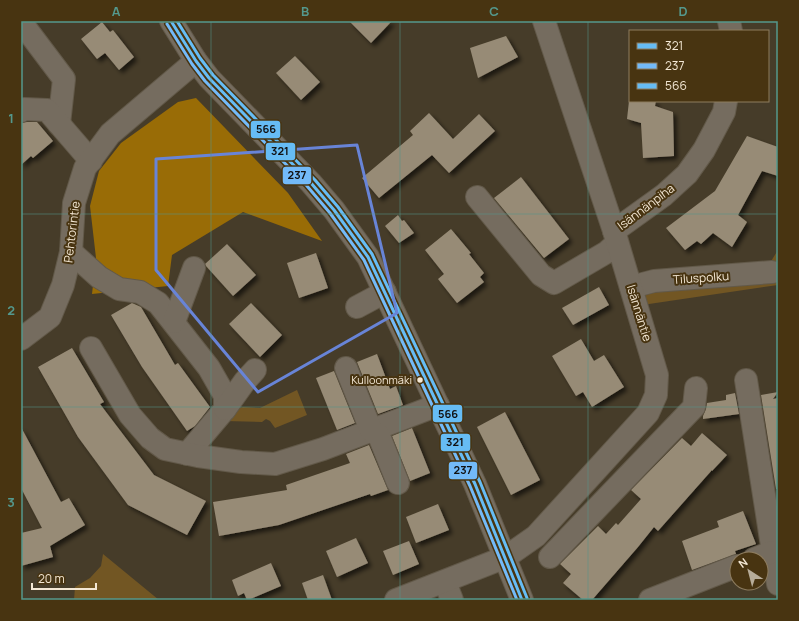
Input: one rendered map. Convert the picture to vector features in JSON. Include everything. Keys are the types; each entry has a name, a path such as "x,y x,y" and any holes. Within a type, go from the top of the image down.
{"street":[{"path":"171,21 196,61 209,78 311,183 334,210 368,257 475,484 506,557 522,600"},
{"name":"Isännäntie","path":"396,600 449,591 506,557 536,536 648,413 656,395 657,375 631,286 544,21"},
{"path":"21,22 64,79 58,124"},
{"name":"Pehtorintie","path":"21,339 50,316 63,285 71,252 74,203 85,168 110,134 196,61"},
{"name":"Isännänpiha","path":"477,197 541,275 554,282 607,252 615,237 687,174 704,150 724,112 726,102"},
{"path":"21,111 24,109 47,110 91,160"},
{"path":"71,252 100,277 119,289 140,292 158,303 209,368 225,396 225,410"},
{"path":"174,322 194,268"},
{"name":"Tiluspolku","path":"631,286 654,281 772,272"},
{"path":"357,307 384,292"},
{"path":"91,348 130,416 150,438 165,449 187,454 241,462 275,464 323,449 438,405"},
{"path":"346,368 371,430 379,436 398,484"},
{"path":"187,454 225,410 245,381 255,370"},
{"path":"746,380 763,551"},
{"path":"550,557 694,407 696,388"},
{"path":"769,567 778,584"},
{"path":"650,600 729,569"}],"highlighted area":[{"path":"357,145 397,313 258,392 156,270 156,159"}],"shaded area":[{"path":"196,98 288,193 322,241 243,212 172,255 168,286 92,294 96,258 90,206 99,171 121,143 178,102"},
{"path":"778,250 778,285 649,304 638,309 631,287 768,266"},
{"path":"297,390 307,415 275,428 270,421 266,419 262,422 224,421 228,411 243,407 260,408"},
{"path":"103,554 159,600 74,600 75,587 90,578 101,566"}],"building":[{"path":"349,21 392,21 371,43"},
{"path":"102,22 110,32 113,30 134,57 119,70 105,53 97,59 81,39"},
{"path":"506,36 518,57 478,78 470,48"},
{"path":"295,56 320,82 301,100 276,73"},
{"path":"629,101 656,102 655,106 673,112 674,156 643,158 641,123 627,119"},
{"path":"429,113 453,139 479,114 495,131 449,173 432,155 379,198 362,178 413,135 410,131"},
{"path":"37,122 53,141 33,158 31,156 21,165 21,123"},
{"path":"747,136 778,147 778,176 762,171 738,215 747,222 732,247 713,233 701,244 697,241 685,250 666,228 715,191"},
{"path":"521,177 569,239 544,258 494,198"},
{"path":"398,215 414,233 399,243 385,226"},
{"path":"451,229 471,253 469,254 484,273 480,277 484,282 457,303 438,279 444,274 425,250"},
{"path":"227,244 256,275 233,296 205,264"},
{"path":"316,253 328,288 299,298 287,263"},
{"path":"599,287 609,305 573,325 562,308"},
{"path":"132,303 141,307 175,365 178,363 210,407 195,426 187,431 142,367 111,315"},
{"path":"251,303 282,335 260,357 229,324"},
{"path":"581,339 594,361 604,355 624,387 592,407 583,392 576,396 552,356"},
{"path":"72,348 104,402 100,404 154,475 206,501 187,535 128,505 78,437 38,367"},
{"path":"377,354 390,389 396,386 403,405 378,414 357,362"},
{"path":"334,371 355,423 337,430 316,378"},
{"path":"778,392 773,399 778,398 778,489 776,489 761,395"},
{"path":"735,393 739,414 703,419 707,403 726,400 726,395"},
{"path":"505,412 540,480 511,495 477,427"},
{"path":"21,427 61,502 69,498 85,525 50,546 53,557 21,566 21,533 42,528 21,488"},
{"path":"412,428 430,473 410,481 392,436"},
{"path":"702,433 727,455 658,531 654,527 592,600 583,600 563,583 571,574 560,564 598,526 606,534 616,523 618,525 641,499 631,490 682,438 691,446"},
{"path":"369,445 388,490 371,496 370,494 279,525 219,536 213,502 287,490 286,485 350,463 346,454"},
{"path":"438,504 449,530 416,543 406,517"},
{"path":"743,511 756,544 735,551 729,551 729,557 692,570 682,541 719,527 717,521"},
{"path":"356,538 368,563 337,577 326,551"},
{"path":"409,541 419,564 393,575 383,551"},
{"path":"271,563 281,586 248,600 244,593 238,596 232,580"},
{"path":"323,575 332,600 308,600 302,583"}],"transit line":[{"name":"321","path":"171,21 196,61 209,78 311,183 334,210 368,257 475,484 522,600"},
{"name":"566","path":"177,21 200,58 213,75 315,180 338,207 372,254 480,482 527,598"},
{"name":"237","path":"167,24 192,64 205,81 307,186 330,213 364,260 470,486 517,600"}],"place":[{"name":"Kulloonmäki","path":"420,380"}]}
